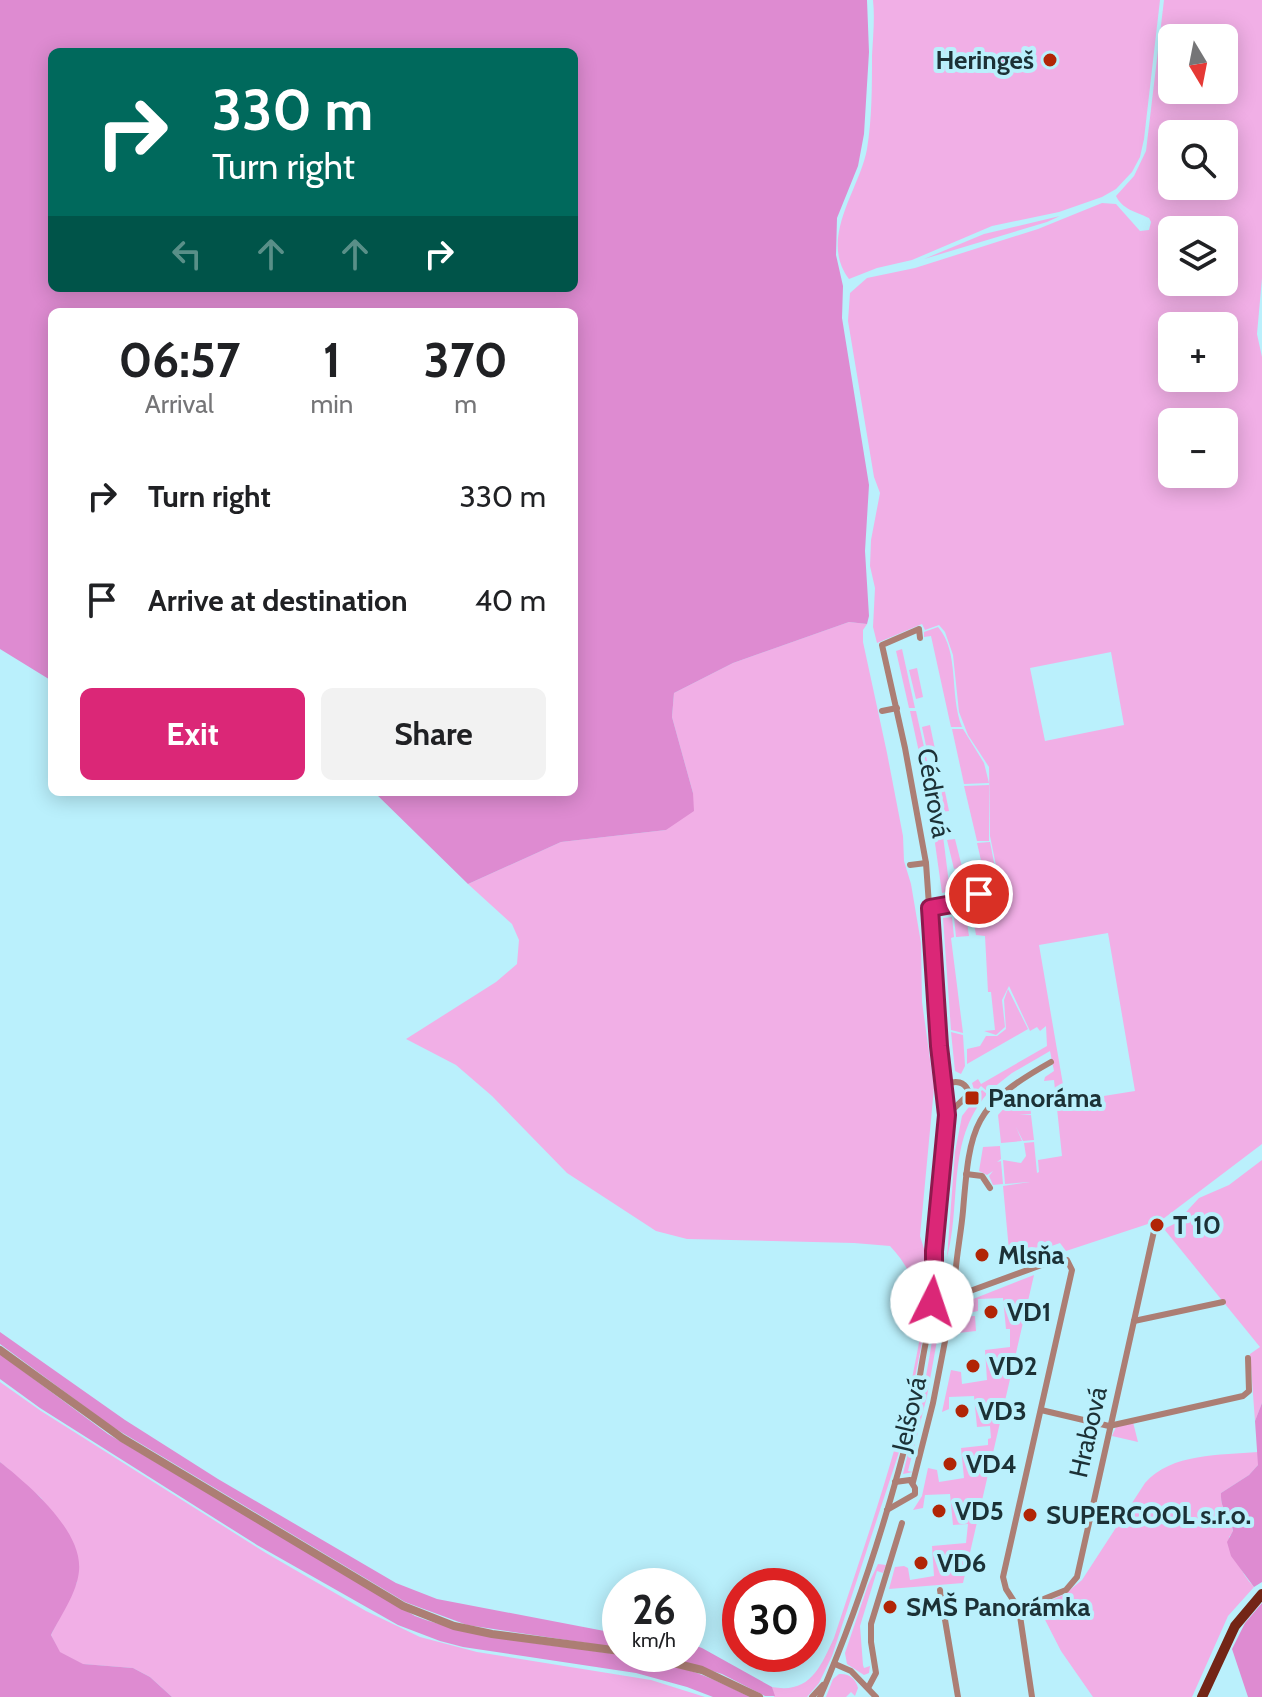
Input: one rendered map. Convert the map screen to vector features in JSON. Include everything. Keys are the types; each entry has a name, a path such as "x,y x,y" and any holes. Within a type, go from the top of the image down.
{"main road":[{"path":"1202,1697 1235,1626 1262,1594"}],"street":[{"name":"Cédrová","path":"920,638 919,629 882,645 926,863 939,1046 946,1093 934,1288"},
{"path":"882,711 897,708"},
{"path":"910,865 926,863"},
{"path":"930,908 980,899 978,893"},
{"path":"955,1303 955,1268 970,1146 985,1113 1004,1091 1038,1074 1051,1062"},
{"name":"Cédrová","path":"946,1093 947,1085 955,1082 962,1083 968,1090 967,1096 947,1115"},
{"path":"966,1174 982,1176 990,1188"},
{"name":"Hrabová","path":"1019,1609 1066,1590 1077,1577 1154,1231"},
{"path":"934,1272 943,1284 956,1292 970,1291 1058,1259 1065,1259 1071,1266 1072,1273 1003,1577 1006,1589 1019,1609 1032,1697"},
{"path":"955,1268 943,1284 934,1288 931,1299 937,1308 947,1310 970,1291"},
{"path":"1134,1321 1223,1302"},
{"name":"Jelšová","path":"820,1697 835,1664 887,1510 937,1308"},
{"name":"Jelšová","path":"887,1510 913,1497 915,1491 913,1482 946,1336 953,1322 947,1310"},
{"path":"0,1350 122,1438 403,1606 430,1618 479,1631 602,1648"},
{"path":"1041,1410 1109,1426 1246,1395 1250,1386 1248,1358"},
{"name":"Jelšová","path":"895,1482 907,1479 913,1482"},
{"path":"868,1688 876,1673 871,1624 902,1523"},
{"path":"940,1590 958,1697"},
{"path":"835,1664 851,1671 876,1697"},
{"path":"706,1672 759,1697"},
{"path":"812,1697 826,1683"}],"shaded area":[{"path":"0,0 867,0 869,52 864,134 858,166 837,218 836,255 843,286 842,318 869,485 865,551 869,616 867,624 849,622 733,663 674,693 672,717 693,793 694,811 666,830 561,842 468,884 378,796 578,796 578,308 48,308 48,679 0,649"},
{"path":"873,0 1160,0 1144,139 1132,172 1116,189 1102,197 1059,212 992,226 912,260 877,268 849,279 841,263 839,230 869,138"},
{"path":"1164,0 1262,0 1262,278 1257,334 1262,357 1262,1144 1163,1219 1066,1251 1060,1243 1010,1261 1003,1186 1030,1182 1005,1184 1003,1160 1021,1163 1026,1156 1024,1143 1034,1142 1037,1173 1038,1160 1062,1156 1054,1080 1044,1081 1054,1071 1050,1051 1012,1073 988,1092 981,1086 975,1093 972,1083 978,1079 981,1084 1047,1046 1046,1026 1040,1031 1037,1027 1030,1031 1009,986 1002,1000 1005,1027 996,1035 984,1031 995,1030 991,992 988,992 985,936 976,935 971,907 995,899 995,891 1001,890 990,836 989,767 968,735 959,712 953,655 945,632 939,625 925,630 922,624 877,643 873,627 875,588 870,566 871,540 880,493 874,477 848,321 850,293 867,278 915,268 1038,229 1102,203 1116,204 1140,231 1149,230 1149,218 1126,207 1116,196 1134,176 1146,151 1158,50 1158,104 1238,104 1238,24 1161,24","holes":["1111,652 1124,725 1045,741 1030,668","1108,933 1135,1091 1066,1102 1039,945"]},
{"path":"1060,216 1047,222 924,259 984,234"},
{"path":"849,622 867,624 863,630 863,642 903,836 904,861 921,943 922,1002 934,1088 920,1236 930,1268 925,1301 928,1313 901,1446 826,1668 826,1655 896,1444 919,1342 920,1305 910,1273 901,1259 890,1246 687,1239 656,1231 567,1173 492,1096 456,1065 406,1039 496,982 517,964 519,940 512,924 468,884 561,842 666,830 693,793 672,717 674,693 733,663"},
{"path":"938,627 945,637 952,661 962,727 951,727 931,636 924,637 924,632"},
{"path":"902,649 915,708 909,708 896,651"},
{"path":"917,668 923,697 916,699 909,670"},
{"path":"910,711 916,711 928,765 922,766"},
{"path":"930,725 936,754 928,755 922,727"},
{"path":"952,729 963,729 984,763 989,783 964,784"},
{"path":"929,768 941,824 934,832 923,769"},
{"path":"943,782 949,811 941,812 935,783"},
{"path":"989,785 989,841 977,841 964,786"},
{"path":"942,828 950,891 942,893 934,836"},
{"path":"955,839 962,867 954,869 947,840"},
{"path":"990,842 999,888 988,891 977,843"},
{"path":"966,915 969,936 956,937 954,917"},
{"path":"952,917 954,937 951,938 963,1033 951,1030 943,918"},
{"path":"1008,989 1028,1029 967,1064 967,1049 980,1046 986,1036 997,1036 1006,1029 1004,1000"},
{"path":"951,1032 963,1035 965,1066 961,1074 955,1071"},
{"path":"982,1090 987,1094 974,1112 960,1152 947,1258 955,1152 962,1116"},
{"path":"1030,1103 1031,1114 1019,1115 1031,1115 1034,1140 1023,1141 1016,1127 1022,1141 1001,1143 998,1115 1007,1105"},
{"path":"1000,1146 1001,1159 997,1162 1001,1161 1003,1184 993,1185 989,1176 993,1171 987,1175 979,1171 983,1147"},
{"path":"1262,1160 1262,1403 1255,1421 1250,1354 1260,1347 1164,1229 1176,1223 1199,1198 1229,1185"},
{"path":"1034,1275 963,1583 889,1589 895,1567 908,1568 910,1580 934,1576 932,1546 966,1543 968,1524 953,1525 950,1494 925,1495 923,1508 913,1510 922,1496 928,1468 937,1470 939,1482 964,1478 961,1448 988,1445 991,1438 990,1426 977,1427 974,1396 949,1397 949,1409 942,1412 951,1370 961,1372 962,1384 987,1380 985,1350 1010,1347 1010,1329 1006,1329 1003,1298 978,1299 978,1311 964,1314 968,1301"},
{"path":"945,1315 950,1324 940,1324 927,1396 908,1471 913,1472 903,1474 924,1388 935,1324"},
{"path":"975,1316 976,1331 958,1333 956,1339 962,1317"},
{"path":"0,1332 125,1420 218,1479 396,1583 437,1599 602,1631 602,1645 467,1625 405,1602 111,1426 0,1344"},
{"path":"0,1354 108,1434 415,1616 482,1635 602,1652 602,1668 463,1647 398,1625 257,1545 40,1408 0,1379"},
{"path":"0,1382 266,1553 366,1611 420,1637 477,1652 651,1680 705,1697 172,1697 150,1677 133,1668 82,1664 59,1652 51,1635 77,1582 70,1537 41,1498 0,1462"},
{"path":"1262,1403 1262,1582 1254,1587 1231,1556 1227,1542 1233,1531 1221,1493 1249,1475 1258,1465 1255,1421"},
{"path":"1133,1422 1138,1442 1112,1436 1116,1427"},
{"path":"1258,1452 1258,1465 1249,1475 1221,1493 1233,1532 1229,1537 1233,1550 1254,1587 1228,1616 1192,1697 1093,1697 1061,1651 1038,1606 1065,1594 1082,1580 1145,1483 1156,1473 1197,1457"},
{"path":"0,1462 52,1510 72,1540 78,1556 79,1571 75,1587 51,1635 60,1652 83,1664 133,1668 150,1677 172,1697 0,1697"},
{"path":"878,1564 886,1565 883,1573 877,1571 860,1626 863,1665 864,1668 870,1666 869,1673 864,1675 847,1664 845,1653"},
{"path":"1262,1603 1262,1697 1248,1697 1232,1649 1245,1623"},
{"path":"706,1650 722,1659 722,1672 745,1672 772,1687 775,1696 765,1696 706,1669"},
{"path":"629,1672 692,1672 750,1697 713,1697"},
{"path":"815,1672 824,1672 807,1697 774,1697 772,1687 796,1687"},
{"path":"839,1674 849,1676 856,1682 858,1688 855,1696 851,1692 846,1697 826,1697 833,1679"}],"place":[{"name":"Heringeš","path":"1050,60"},
{"name":"Panoráma","path":"972,1098"},
{"name":"T 10","path":"1157,1225"},
{"name":"Mlsňa","path":"982,1255"},
{"name":"VD1","path":"991,1312"},
{"name":"VD2","path":"973,1366"},
{"name":"VD3","path":"962,1411"},
{"name":"VD4","path":"950,1464"},
{"name":"VD5","path":"939,1511"},
{"name":"SUPERCOOL s.r.o.","path":"1030,1515"},
{"name":"VD6","path":"921,1563"},
{"name":"SMŠ Panorámka","path":"890,1607"}],"route":[{"path":"932,1302 932,1291 942,1284 934,1272 934,1251 947,1115 930,908 980,899 979,894"}]}
